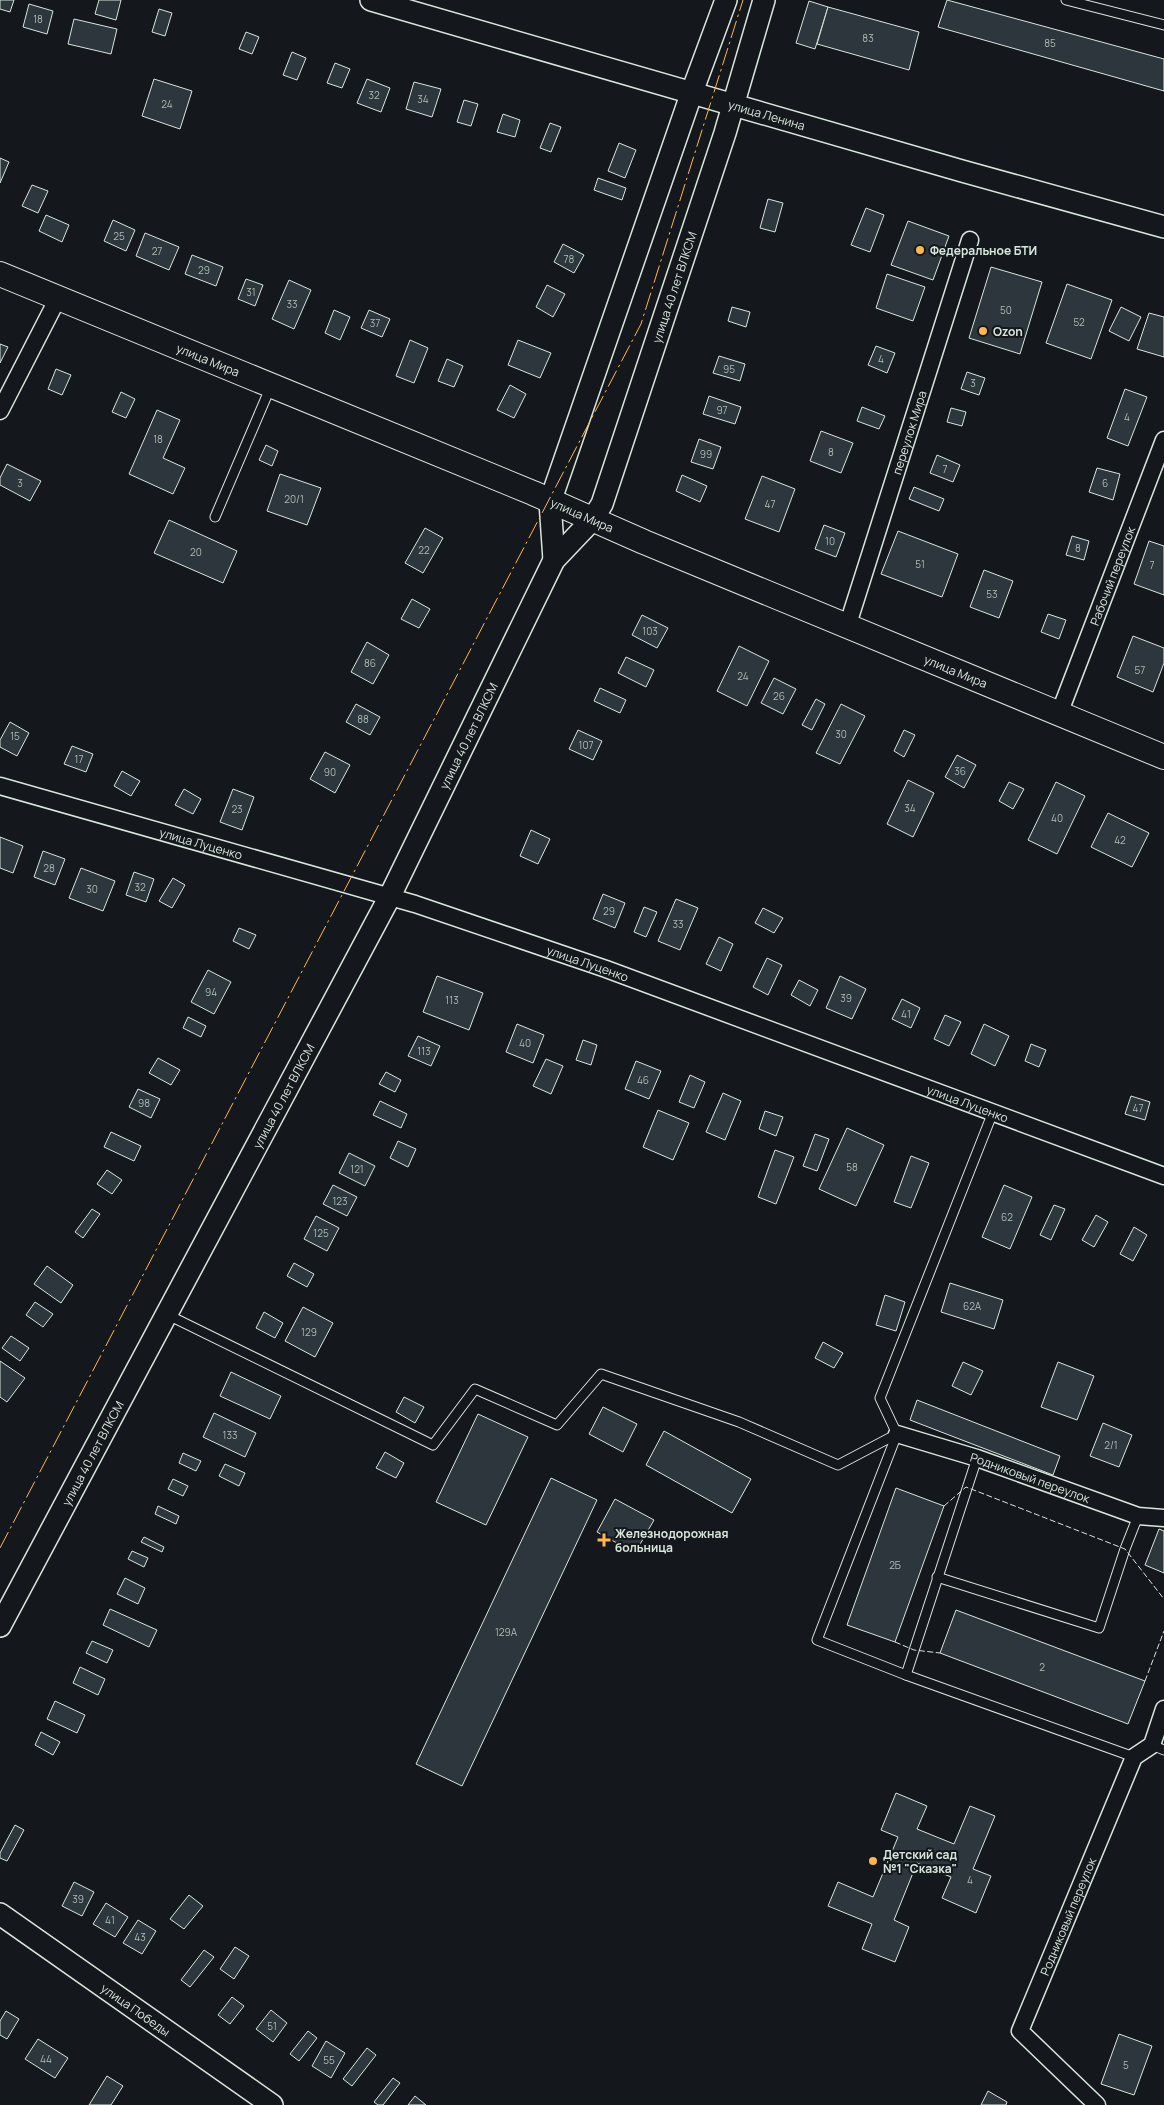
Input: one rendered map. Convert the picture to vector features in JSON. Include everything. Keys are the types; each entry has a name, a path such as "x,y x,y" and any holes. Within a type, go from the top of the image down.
{"main road":[{"name":"улица Мира","path":"0,274 1164,756"}],"street":[{"name":"улица Ленина","path":"371,0 1164,227"},
{"name":"улица 40 лет ВЛКСМ","path":"554,560 550,502 692,92 726,0"},
{"name":"улица 40 лет ВЛКСМ","path":"0,1626 165,1314 389,898 554,560 592,520 602,504 734,104 764,0"},
{"name":"переулок Мира","path":"848,624 970,240"},
{"path":"0,411 58,298"},
{"name":"Рабочий переулок","path":"1059,714 1164,440"},
{"name":"улица Луценко","path":"0,786 415,904 606,969 1164,1176"},
{"name":"Родниковый переулок","path":"897,1434 977,1458 1138,1516 1164,1518"},
{"path":"1134,1757 1158,1748 1164,1709"},
{"name":"Родниковый переулок","path":"1097,2105 1020,2031 1134,1757"},
{"name":"улица Победы","path":"0,1914 272,2105"}],"lane":[{"path":"1066,0 1164,26"},
{"path":"215,517 271,385"},
{"path":"993,1112 880,1398 897,1434 817,1640 906,1675 1134,1757"},
{"path":"165,1314 432,1445 475,1389 557,1425 601,1374 739,1422 838,1465 897,1434"},
{"path":"906,1675 977,1458"},
{"path":"937,1577 1099,1628 1138,1516"}],"building":[{"path":"0,0 14,0 10,12 0,9"},
{"path":"99,0 121,0 116,20 95,14"},
{"path":"947,0 1164,59 1164,91 938,27"},
{"path":"809,1 828,7 815,49 796,43"},
{"path":"29,4 53,11 47,34 23,27"},
{"path":"828,7 919,32 909,70 817,44"},
{"path":"159,9 172,13 165,36 152,32"},
{"path":"74,19 117,29 111,54 68,44"},
{"path":"246,32 259,37 252,54 239,49"},
{"path":"292,52 306,58 297,80 283,75"},
{"path":"335,63 350,69 342,88 327,83"},
{"path":"154,79 192,91 180,129 142,116"},
{"path":"367,79 390,88 381,112 357,103"},
{"path":"414,82 441,89 432,117 406,109"},
{"path":"464,100 478,104 471,126 457,122"},
{"path":"503,114 520,120 515,137 497,132"},
{"path":"550,123 561,127 551,152 540,148"},
{"path":"619,143 636,150 625,178 608,171"},
{"path":"0,158 9,162 0,183"},
{"path":"598,178 626,188 622,200 594,190"},
{"path":"32,185 48,191 38,213 22,206"},
{"path":"768,199 783,203 775,232 760,228"},
{"path":"866,208 884,215 870,252 851,245"},
{"path":"46,215 69,225 62,242 39,231"},
{"path":"113,220 135,230 126,251 104,241"},
{"name":"Федеральное БТИ","path":"908,221 949,236 933,280 891,265"},
{"path":"145,233 179,247 169,270 136,256"},
{"path":"563,244 584,255 574,273 554,262"},
{"path":"192,255 223,267 216,286 185,274"},
{"path":"991,267 1042,282 1020,354 969,338"},
{"path":"887,274 925,287 913,321 876,308"},
{"path":"246,279 263,285 255,306 238,299"},
{"path":"289,280 311,290 294,329 272,319"},
{"path":"1067,284 1112,300 1091,359 1046,343"},
{"path":"547,285 565,294 553,317 536,307"},
{"path":"732,307 750,312 746,327 728,321"},
{"path":"1121,307 1141,317 1129,341 1109,331"},
{"path":"334,310 350,317 340,340 325,333"},
{"path":"369,310 390,319 382,337 361,328"},
{"path":"1149,313 1164,317 1164,357 1137,349"},
{"path":"410,340 428,348 414,383 396,376"},
{"path":"518,340 551,353 540,378 508,365"},
{"path":"0,344 8,347 0,363"},
{"path":"876,346 895,353 887,373 868,365"},
{"path":"719,356 745,364 740,381 713,373"},
{"path":"447,359 463,366 454,387 438,381"},
{"path":"56,369 71,375 62,395 48,389"},
{"path":"967,372 985,378 979,395 961,389"},
{"path":"510,385 526,394 514,418 497,410"},
{"path":"1125,389 1147,397 1128,446 1107,438"},
{"path":"121,392 135,399 126,418 112,412"},
{"path":"709,396 741,407 735,424 703,414"},
{"path":"862,407 885,416 879,429 857,421"},
{"path":"951,408 966,412 962,426 947,422"},
{"path":"157,410 180,420 163,458 185,468 173,494 129,474"},
{"path":"821,431 853,443 841,473 810,461"},
{"path":"699,439 721,447 713,469 691,462"},
{"path":"266,445 278,451 272,466 259,460"},
{"path":"937,455 960,465 953,482 930,473"},
{"path":"7,464 41,481 30,501 0,485 0,478"},
{"path":"1097,468 1120,474 1113,500 1089,492"},
{"path":"280,474 321,488 307,525 267,511"},
{"path":"682,475 707,486 700,502 676,491"},
{"path":"762,476 795,489 779,532 745,519"},
{"path":"914,487 944,499 939,511 909,499"},
{"path":"169,520 237,551 223,583 154,553"},
{"path":"824,525 845,533 836,557 815,549"},
{"path":"425,528 443,538 423,573 405,563"},
{"path":"898,531 958,554 942,597 881,574"},
{"path":"1072,536 1089,541 1084,560 1066,555"},
{"path":"1149,541 1164,546 1164,595 1134,584"},
{"path":"984,570 1013,581 999,618 970,607"},
{"path":"412,599 430,609 419,628 401,619"},
{"path":"1048,614 1066,620 1059,639 1041,632"},
{"path":"642,615 668,628 657,648 632,635"},
{"path":"1133,636 1164,648 1164,663 1153,692 1117,677"},
{"path":"367,642 389,655 373,684 351,672"},
{"path":"739,646 769,661 747,706 717,691"},
{"path":"626,657 654,670 646,687 618,673"},
{"path":"774,678 796,689 783,714 761,703"},
{"path":"600,688 626,700 620,713 594,701"},
{"path":"816,699 825,704 812,730 802,725"},
{"path":"356,704 380,717 370,735 346,722"},
{"path":"841,704 865,716 840,764 816,753"},
{"path":"10,722 29,733 17,756 0,747 0,740"},
{"path":"578,730 602,741 593,760 569,749"},
{"path":"904,730 915,735 904,757 894,751"},
{"path":"72,746 93,754 86,772 64,764"},
{"path":"325,752 350,765 335,793 310,779"},
{"path":"957,755 976,765 964,788 945,777"},
{"path":"122,771 140,781 131,796 114,786"},
{"path":"908,780 934,793 913,837 887,824"},
{"path":"1009,782 1024,789 1013,809 999,801"},
{"path":"1056,782 1085,796 1057,854 1028,840"},
{"path":"184,789 201,799 193,814 175,805"},
{"path":"233,789 254,797 242,830 220,822"},
{"path":"1108,813 1149,833 1132,867 1091,847"},
{"path":"531,830 550,839 538,864 520,856"},
{"path":"0,837 23,846 13,873 0,868"},
{"path":"43,851 65,859 55,885 34,877"},
{"path":"81,868 115,881 103,911 69,898"},
{"path":"134,872 154,879 146,902 126,895"},
{"path":"173,878 185,885 172,908 159,901"},
{"path":"603,894 625,903 615,928 593,919"},
{"path":"676,899 698,908 680,950 658,941"},
{"path":"644,907 657,912 646,937 634,932"},
{"path":"763,908 783,918 774,933 755,923"},
{"path":"239,928 256,935 249,949 233,941"},
{"path":"719,937 733,944 721,971 706,964"},
{"path":"767,958 782,965 768,995 753,987"},
{"path":"208,970 231,982 214,1014 191,1002"},
{"path":"437,976 483,993 469,1030 423,1012"},
{"path":"840,976 866,989 852,1019 826,1008"},
{"path":"799,980 818,990 810,1006 791,995"},
{"path":"902,999 920,1008 911,1028 892,1019"},
{"path":"945,1015 961,1022 949,1046 934,1039"},
{"path":"188,1017 206,1026 201,1037 183,1028"},
{"path":"517,1024 544,1035 533,1063 506,1052"},
{"path":"984,1024 1009,1036 995,1066 971,1054"},
{"path":"418,1036 440,1046 431,1066 408,1056"},
{"path":"583,1040 597,1045 591,1065 576,1060"},
{"path":"1031,1044 1046,1050 1039,1067 1025,1061"},
{"path":"158,1058 180,1070 171,1085 149,1073"},
{"path":"546,1059 563,1066 551,1094 533,1086"},
{"path":"636,1061 661,1071 649,1099 625,1089"},
{"path":"386,1072 401,1080 395,1092 379,1084"},
{"path":"690,1075 705,1082 694,1108 679,1102"},
{"path":"138,1089 160,1099 151,1118 129,1107"},
{"path":"723,1093 741,1101 725,1140 706,1132"},
{"path":"1131,1096 1150,1102 1145,1120 1125,1114"},
{"path":"380,1101 407,1114 401,1128 373,1115"},
{"path":"658,1110 689,1123 673,1160 643,1147"},
{"path":"765,1111 783,1117 776,1136 759,1129"},
{"path":"847,1128 884,1145 856,1206 819,1189"},
{"path":"111,1132 141,1146 134,1161 104,1147"},
{"path":"815,1134 829,1139 817,1171 803,1166"},
{"path":"398,1141 416,1149 408,1167 390,1158"},
{"path":"775,1150 794,1157 776,1204 758,1197"},
{"path":"349,1153 375,1166 365,1186 339,1173"},
{"path":"911,1156 929,1163 911,1208 894,1202"},
{"path":"107,1170 122,1180 112,1194 97,1184"},
{"path":"333,1185 357,1197 347,1216 323,1204"},
{"path":"1004,1185 1032,1197 1010,1249 982,1237"},
{"path":"1054,1205 1065,1209 1051,1240 1040,1235"},
{"path":"92,1209 100,1214 83,1238 75,1232"},
{"path":"1096,1215 1108,1222 1094,1247 1082,1240"},
{"path":"316,1216 339,1228 327,1251 304,1239"},
{"path":"1134,1227 1147,1235 1133,1261 1120,1254"},
{"path":"294,1263 314,1274 307,1287 287,1276"},
{"path":"47,1266 73,1285 61,1303 34,1284"},
{"path":"950,1283 1003,1300 994,1329 941,1312"},
{"path":"885,1295 905,1302 896,1331 876,1325"},
{"path":"35,1302 53,1314 43,1327 26,1315"},
{"path":"303,1307 333,1323 315,1357 285,1341"},
{"path":"264,1312 283,1323 275,1338 256,1328"},
{"path":"11,1336 29,1348 20,1361 2,1348"},
{"path":"823,1342 843,1353 834,1368 815,1358"},
{"path":"0,1361 25,1378 7,1402 0,1397"},
{"path":"963,1362 983,1371 971,1395 952,1386"},
{"path":"1058,1362 1094,1376 1077,1420 1041,1407"},
{"path":"231,1372 281,1396 270,1419 220,1396"},
{"path":"404,1397 424,1407 415,1423 396,1412"},
{"path":"917,1400 1060,1456 1053,1475 910,1420"},
{"path":"603,1407 637,1424 623,1452 589,1434"},
{"path":"214,1413 256,1433 245,1457 203,1437"},
{"path":"478,1414 528,1437 486,1525 436,1502"},
{"path":"1103,1423 1132,1435 1119,1467 1090,1456"},
{"path":"664,1431 751,1479 732,1513 646,1465"},
{"path":"385,1452 404,1463 396,1478 376,1468"},
{"path":"183,1453 201,1461 196,1471 179,1463"},
{"path":"225,1464 245,1473 239,1486 219,1476"},
{"path":"551,1478 597,1500 462,1786 416,1764"},
{"path":"173,1479 188,1486 183,1496 168,1489"},
{"path":"896,1488 944,1506 895,1642 847,1625"},
{"path":"615,1499 654,1520 635,1553 597,1532"},
{"path":"158,1506 179,1516 176,1524 155,1514"},
{"path":"1159,1529 1164,1531 1164,1573 1145,1565"},
{"path":"144,1537 164,1547 162,1552 141,1542"},
{"path":"132,1551 148,1558 144,1567 128,1559"},
{"path":"125,1578 145,1588 138,1604 117,1594"},
{"path":"110,1609 157,1630 149,1647 103,1625"},
{"path":"956,1610 1145,1681 1128,1724 940,1653"},
{"path":"92,1641 113,1650 107,1663 86,1653"},
{"path":"80,1667 105,1679 98,1695 73,1683"},
{"path":"55,1701 85,1715 77,1733 47,1719"},
{"path":"41,1732 60,1742 53,1755 35,1745"},
{"path":"896,1793 927,1806 917,1829 954,1844 970,1806 995,1816 973,1869 991,1876 976,1913 942,1898 951,1877 917,1863 894,1920 909,1927 895,1962 862,1949 872,1924 828,1906 838,1882 873,1897 898,1837 881,1830"},
{"path":"15,1825 24,1830 7,1861 0,1858 0,1853"},
{"path":"74,1882 94,1892 82,1916 62,1906"},
{"path":"189,1895 203,1906 184,1929 170,1919"},
{"path":"106,1903 128,1917 115,1937 93,1924"},
{"path":"138,1920 156,1931 142,1954 123,1943"},
{"path":"235,1947 249,1956 234,1979 220,1969"},
{"path":"204,1950 214,1957 190,1987 181,1980"},
{"path":"232,1997 244,2006 230,2024 218,2015"},
{"path":"271,2010 287,2023 273,2042 256,2029"},
{"path":"6,2011 19,2019 7,2039 0,2035 0,2021"},
{"path":"308,2031 317,2038 299,2061 290,2054"},
{"path":"1119,2034 1152,2046 1134,2095 1101,2084"},
{"path":"38,2039 68,2058 55,2078 25,2059"},
{"path":"326,2041 345,2053 331,2078 312,2066"},
{"path":"367,2048 376,2055 352,2086 343,2079"},
{"path":"107,2076 123,2086 111,2105 89,2105"},
{"path":"393,2078 400,2083 383,2105 378,2105 374,2102"},
{"path":"988,2091 1007,2102 1006,2105 981,2105"},
{"path":"415,2096 426,2105 408,2105"}],"fence":[{"path":"944,1506 966,1487 1125,1549 1164,1599"},
{"path":"1145,1681 1164,1631"},
{"path":"895,1642 914,1650 940,1653"}],"power":[{"path":"0,1548 641,324 743,0"}],"place":[{"name":"Федеральное БТИ","path":"920,250"},
{"name":"Ozon","path":"983,331"},
{"name":"Железнодорожная больница","path":"604,1540"},
{"name":"Детский сад №1 \"Сказка\"","path":"873,1861"}]}
